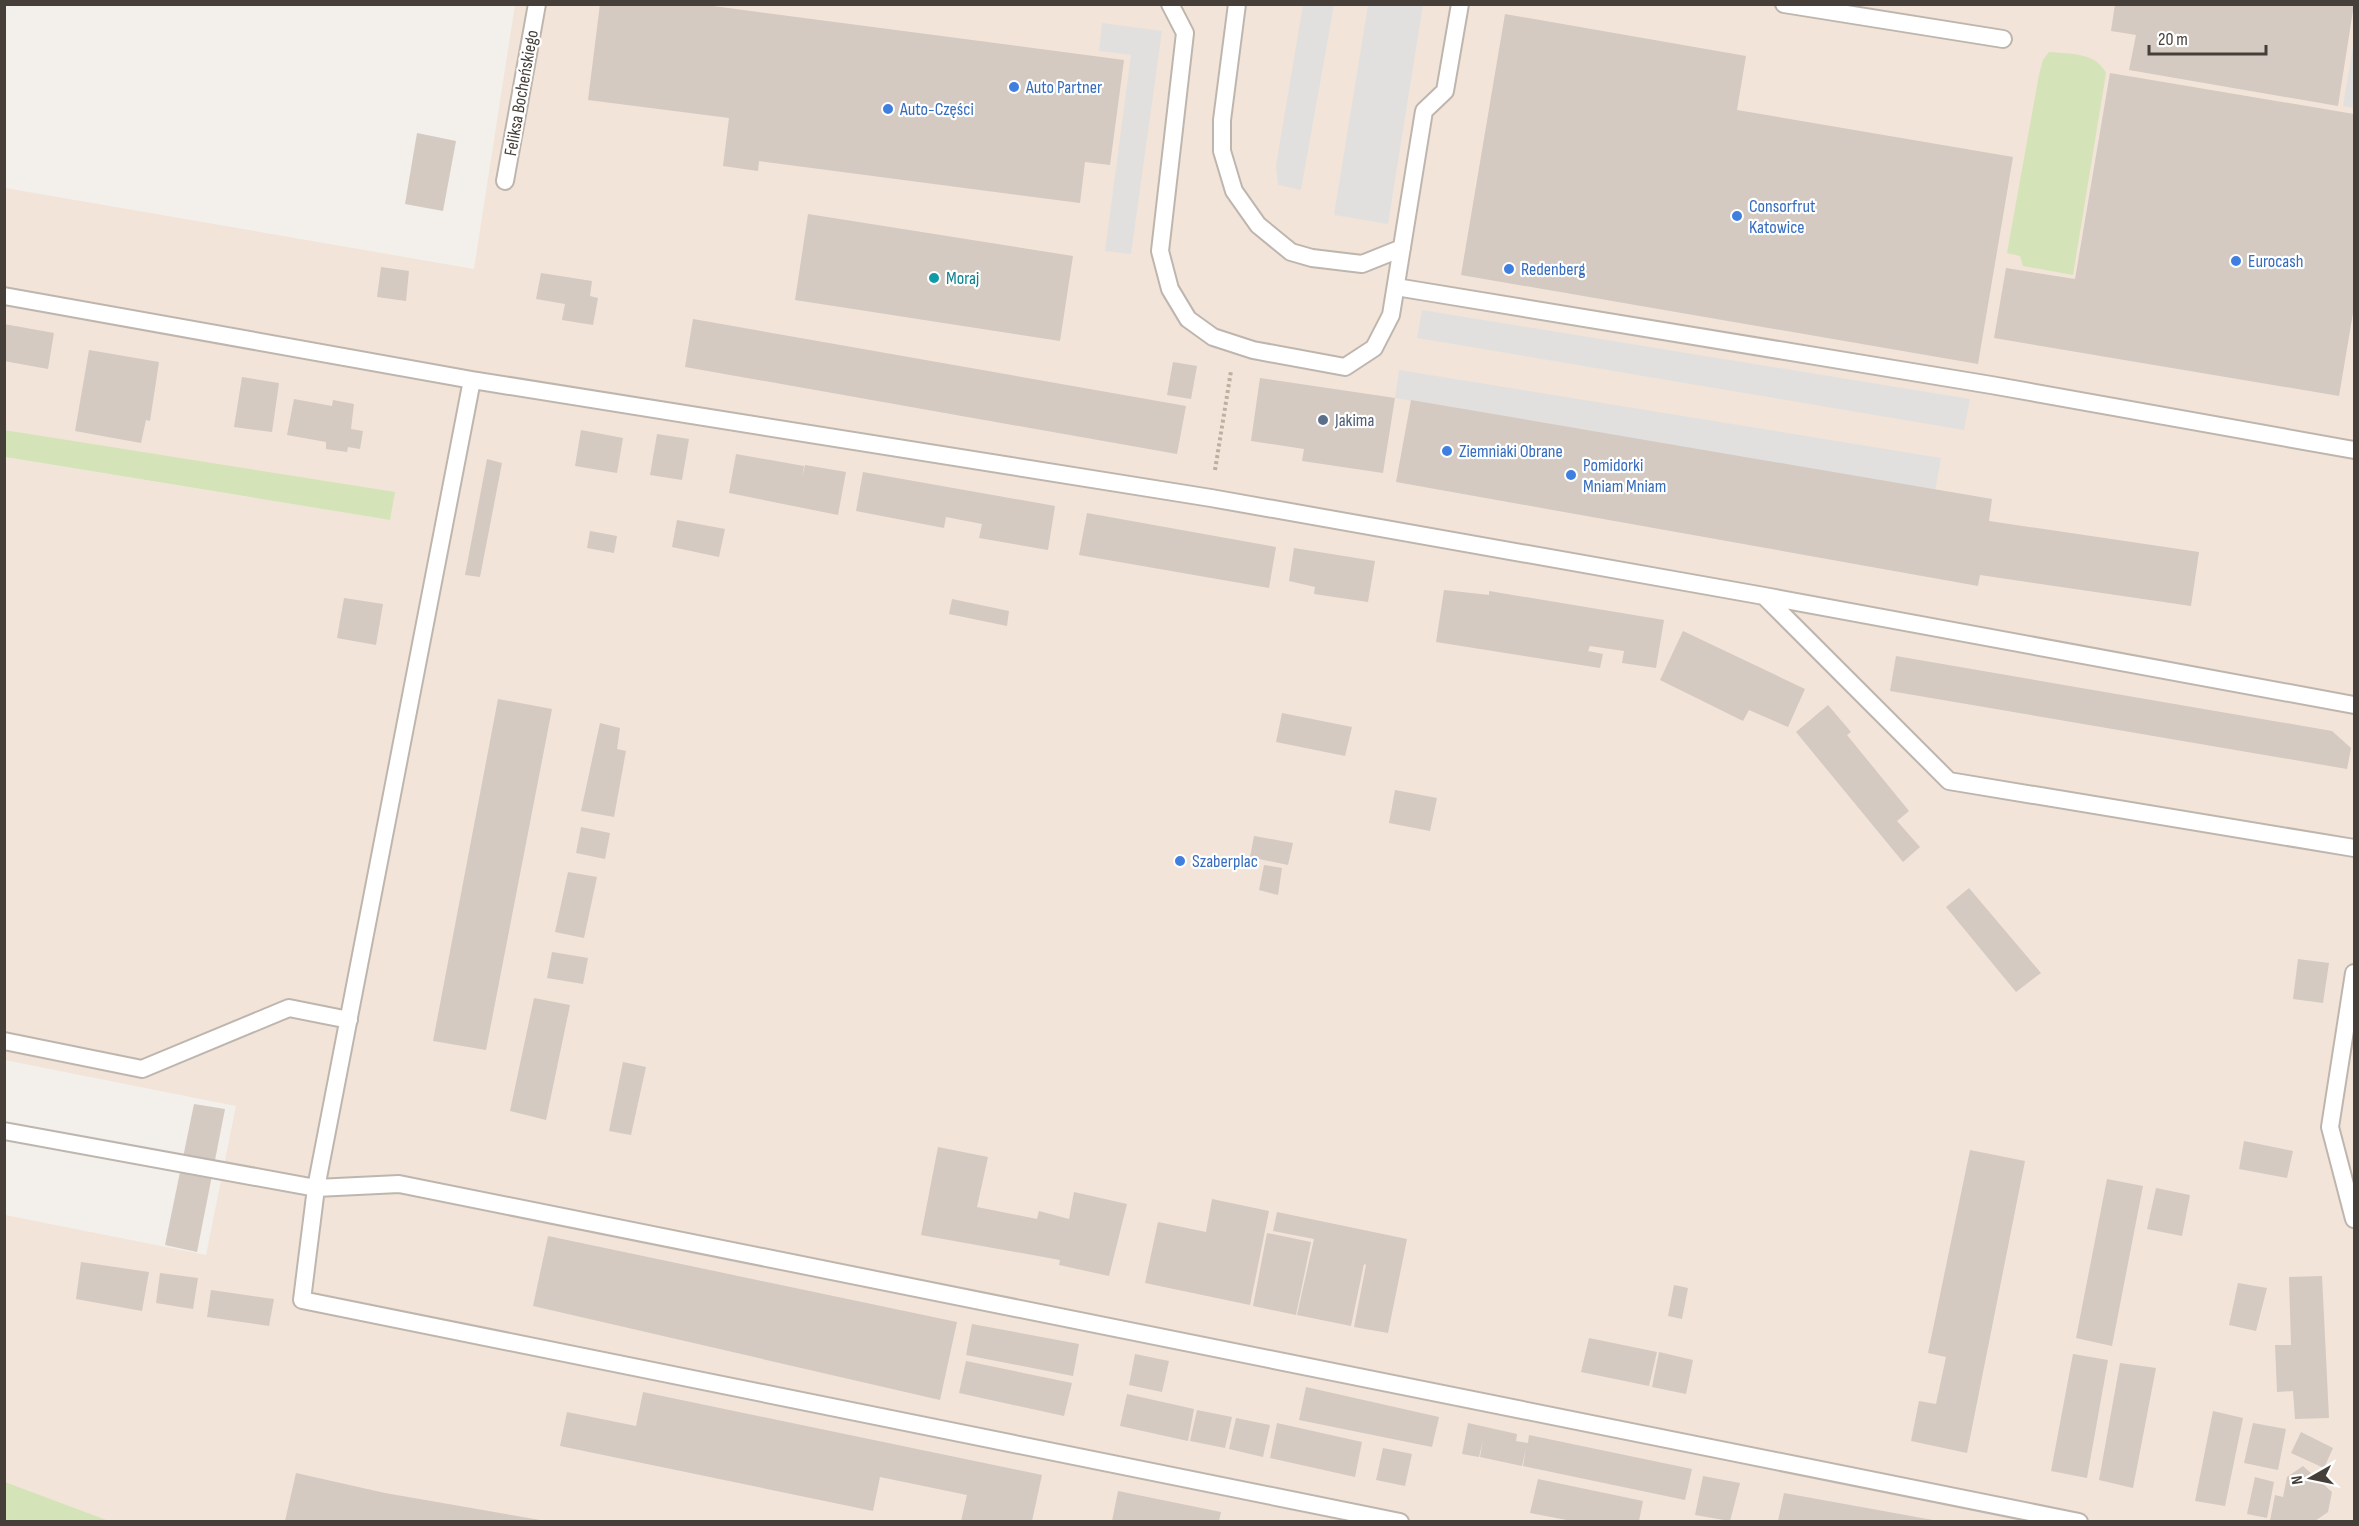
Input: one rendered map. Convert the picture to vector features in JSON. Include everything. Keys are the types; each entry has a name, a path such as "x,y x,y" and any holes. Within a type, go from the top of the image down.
{"lane":[{"name":"Feliksa Bocheńskiego","path":"505,181 537,4"},
{"path":"1170,4 1185,33 1160,250 1170,289 1188,319 1213,337 1253,350 1345,367 1374,348 1391,315 1424,111 1445,90 1460,4"},
{"path":"1237,4 1222,120 1222,151 1234,191 1258,225 1291,252 1312,258 1362,264 1402,248"},
{"path":"1784,4 2003,39"},
{"path":"1396,287 1992,385 2355,450"},
{"path":"4,296 472,380 1211,498 1764,596 2355,705"},
{"path":"472,380 316,1188 302,1300 1400,1521"},
{"path":"1764,596 1949,781 2355,848"},
{"path":"2355,973 2330,1127 2355,1219"},
{"path":"4,1041 142,1069 289,1008 349,1020"},
{"path":"4,1131 316,1188 399,1184 2079,1521"}],"path":[{"path":"1211,498 1236,344"}],"shaded area":[{"name":"Szaberplac","path":"515,5 2354,5 2354,1521 109,1522 5,1482 5,1215 206,1255 236,1106 5,1060 4,457 390,520 5,430 5,188 474,269"},
{"path":"1303,5 1334,5 1301,190 1278,185 1276,165"},
{"path":"1368,5 1423,5 1388,224 1334,215"},
{"path":"1102,23 1162,31 1131,254 1105,251 1131,55 1099,51"},
{"path":"2354,41 2354,108 2343,106"},
{"path":"1422,310 1970,399 1964,430 1417,338"},
{"path":"1399,370 1941,458 1935,491 1395,398"}],"green space":[{"path":"2049,52 2082,55 2096,61 2106,73 2073,275 2023,266 2020,256 2007,253 2039,75 2043,60"},
{"path":"4,430 395,492 390,520 5,457"},
{"path":"5,1482 109,1521 5,1521"}],"building":[{"name":"Auto-Części","path":"600,4 698,4 1124,60 1110,165 1085,162 1080,203 759,161 758,171 723,166 729,118 588,100"},
{"path":"2115,4 2354,4 2338,106 2129,70 2136,35 2111,31"},
{"name":"Consorfrut Katowice","path":"1505,14 1746,56 1737,110 2013,157 1978,364 1461,275"},
{"path":"2110,73 2354,114 2354,307 2339,396 1994,338 2006,268 2075,279"},
{"path":"417,133 456,141 443,211 405,204"},
{"name":"Moraj","path":"808,214 1073,256 1060,341 795,300"},
{"path":"381,267 409,271 406,301 377,297"},
{"path":"541,273 592,281 590,296 598,298 593,325 562,320 565,304 536,299"},
{"path":"693,319 1186,406 1177,454 685,367"},
{"path":"4,324 54,333 48,369 4,361"},
{"path":"89,350 159,362 150,421 146,420 141,443 75,431"},
{"path":"1173,362 1197,366 1191,399 1167,395"},
{"path":"242,377 279,383 272,432 234,427"},
{"name":"Jakima","path":"1260,378 1395,398 1383,473 1302,461 1304,449 1251,441"},
{"path":"294,399 332,406 333,400 354,404 351,429 363,431 360,449 348,447 347,452 326,449 326,442 287,435"},
{"path":"1411,400 1992,499 1989,521 2199,552 2191,606 1980,575 1978,586 1396,482"},
{"path":"581,430 623,438 617,473 575,466"},
{"path":"657,434 689,439 682,480 650,475"},
{"path":"736,454 804,466 802,478 805,465 846,472 838,515 729,493"},
{"path":"487,459 502,463 480,577 465,575"},
{"path":"863,472 1055,506 1048,550 979,538 982,524 946,517 944,528 856,511"},
{"path":"1087,513 1276,547 1269,588 1079,555"},
{"path":"677,520 725,529 719,557 672,547"},
{"path":"590,531 617,536 614,553 587,548"},
{"path":"1294,548 1375,561 1368,602 1314,594 1315,587 1289,581"},
{"path":"1444,590 1489,595 1489,591 1664,620 1656,668 1622,663 1624,651 1590,646 1588,651 1603,654 1600,668 1436,642"},
{"path":"344,598 383,604 376,645 337,638"},
{"path":"952,599 1009,611 1007,626 949,614"},
{"path":"1683,631 1805,689 1788,727 1749,710 1743,721 1660,680"},
{"path":"1896,656 2332,731 2351,748 2347,769 1890,691"},
{"path":"498,699 552,709 486,1050 433,1041"},
{"path":"1828,705 1851,732 1847,735 1909,811 1897,821 1920,847 1903,862 1796,732"},
{"path":"1282,713 1352,727 1345,756 1276,742"},
{"path":"600,723 620,728 617,749 626,751 614,817 581,811"},
{"path":"1395,790 1437,798 1430,831 1389,823"},
{"path":"581,827 610,833 605,859 576,853"},
{"path":"1254,836 1293,843 1288,865 1250,857"},
{"path":"1264,865 1282,868 1278,895 1259,890"},
{"path":"568,872 597,877 584,938 555,932"},
{"path":"1969,888 2041,973 2016,992 1946,907"},
{"path":"552,952 588,958 583,984 547,978"},
{"path":"2298,959 2329,963 2323,1003 2293,999"},
{"path":"534,998 570,1005 546,1120 510,1111"},
{"path":"623,1062 646,1067 631,1135 609,1131"},
{"path":"194,1104 225,1109 197,1252 165,1245"},
{"path":"2244,1141 2293,1151 2287,1178 2239,1169"},
{"path":"938,1147 988,1157 977,1207 1037,1219 1039,1211 1069,1219 1074,1192 1127,1204 1109,1276 1059,1265 1060,1260 921,1235"},
{"path":"1970,1150 2025,1161 1967,1453 1911,1441 1919,1401 1936,1404 1946,1357 1928,1353"},
{"path":"2107,1179 2143,1186 2112,1346 2076,1338"},
{"path":"2156,1188 2190,1195 2182,1236 2147,1229"},
{"path":"1212,1199 1269,1211 1250,1305 1145,1283 1158,1222 1206,1232"},
{"path":"1277,1212 1407,1239 1388,1333 1354,1327 1366,1265 1364,1264 1351,1326 1297,1315 1314,1239 1273,1231"},
{"path":"1267,1233 1311,1242 1296,1315 1253,1306"},
{"path":"548,1236 957,1322 940,1400 533,1306"},
{"path":"81,1262 149,1272 142,1311 76,1299"},
{"path":"160,1273 198,1278 193,1309 156,1303"},
{"path":"2322,1276 2329,1418 2295,1419 2293,1391 2277,1392 2275,1345 2291,1345 2289,1277"},
{"path":"2238,1283 2267,1288 2256,1331 2229,1325"},
{"path":"1674,1285 1688,1288 1682,1319 1668,1316"},
{"path":"211,1290 274,1299 269,1326 207,1317"},
{"path":"972,1324 1079,1344 1073,1376 966,1355"},
{"path":"1589,1338 1657,1352 1649,1386 1581,1372"},
{"path":"1659,1352 1693,1360 1686,1394 1652,1387"},
{"path":"1135,1354 1169,1361 1162,1392 1129,1385"},
{"path":"2073,1354 2108,1360 2087,1478 2051,1471"},
{"path":"966,1361 1072,1383 1064,1416 959,1393"},
{"path":"2120,1363 2156,1368 2133,1488 2099,1480"},
{"path":"1306,1387 1439,1417 1432,1447 1299,1420"},
{"path":"643,1392 1042,1475 1032,1521 961,1521 967,1495 880,1477 873,1511 560,1446 567,1412 636,1426"},
{"path":"1127,1394 1194,1409 1188,1441 1120,1426"},
{"path":"1197,1410 1232,1417 1225,1448 1190,1441"},
{"path":"2213,1411 2243,1418 2225,1506 2195,1501"},
{"path":"1236,1418 1270,1425 1263,1457 1229,1449"},
{"path":"1277,1423 1362,1442 1355,1477 1270,1458"},
{"path":"1468,1423 1517,1434 1516,1441 1528,1443 1529,1435 1692,1469 1685,1500 1523,1466 1526,1448 1522,1466 1480,1457 1483,1440 1479,1457 1462,1454"},
{"path":"2253,1423 2286,1429 2278,1470 2244,1463"},
{"path":"2301,1432 2333,1448 2324,1468 2291,1453"},
{"path":"1383,1448 1412,1454 1405,1486 1376,1480"},
{"path":"2303,1466 2332,1492 2328,1512 2315,1521 2270,1521 2275,1495 2283,1497 2287,1477"},
{"path":"296,1473 385,1493 546,1521 285,1521"},
{"path":"1703,1476 1740,1483 1730,1521 1695,1515"},
{"path":"2255,1477 2274,1482 2267,1518 2247,1514"},
{"path":"1538,1479 1643,1501 1639,1521 1572,1521 1530,1513"},
{"path":"1118,1491 1221,1512 1219,1521 1112,1521"},
{"path":"1784,1493 1933,1520 1933,1521 1778,1521"}],"place":[{"name":"Auto Partner","path":"1014,87"},
{"name":"Auto-Części","path":"888,109"},
{"name":"Consorfrut Katowice","path":"1737,216"},
{"name":"Eurocash","path":"2236,261"},
{"name":"Redenberg","path":"1509,269"},
{"name":"Moraj","path":"934,278"},
{"name":"Jakima","path":"1323,420"},
{"name":"Ziemniaki Obrane","path":"1447,451"},
{"name":"Pomidorki Mniam Mniam","path":"1571,475"},
{"name":"Szaberplac","path":"1180,861"}]}
